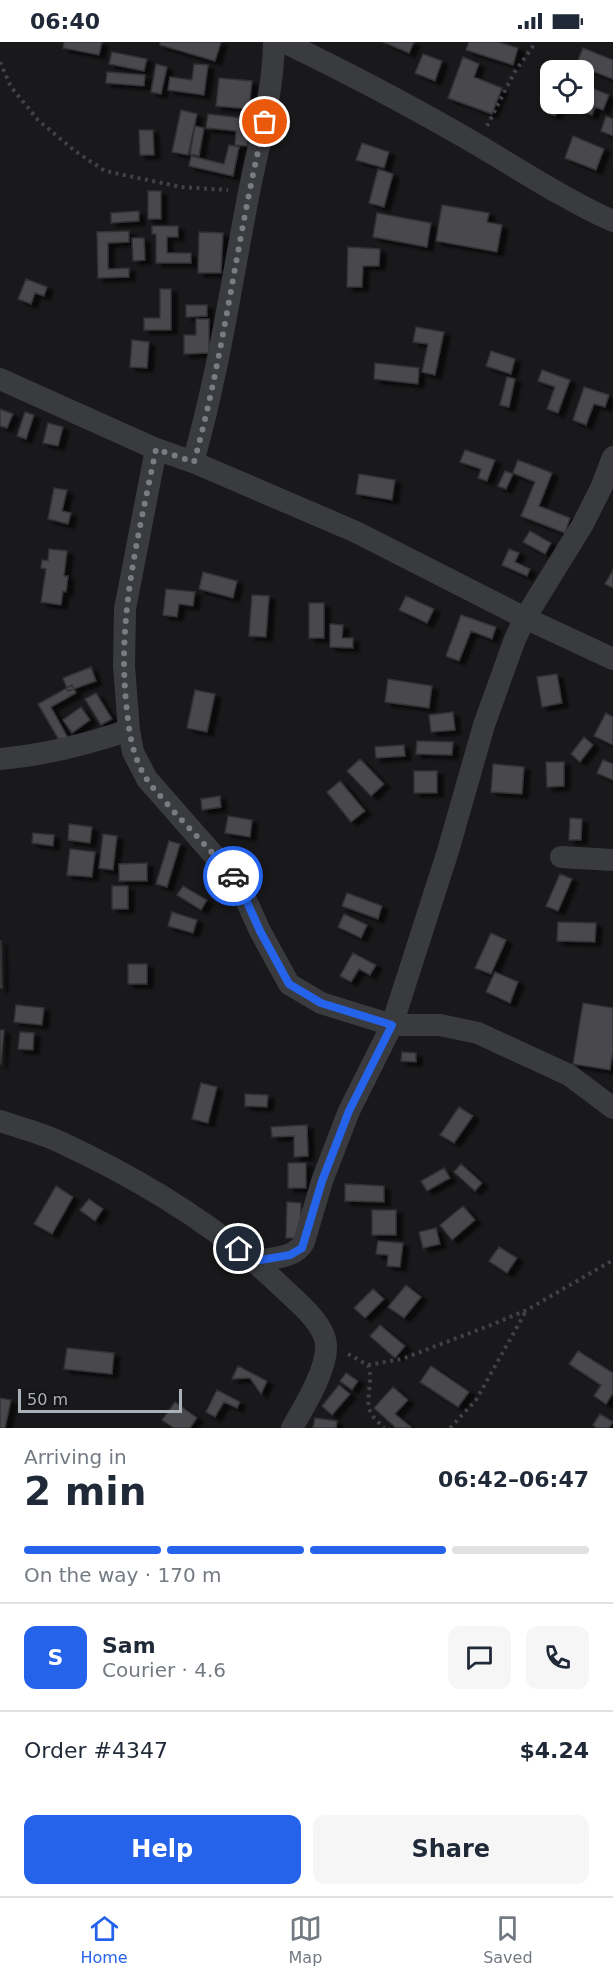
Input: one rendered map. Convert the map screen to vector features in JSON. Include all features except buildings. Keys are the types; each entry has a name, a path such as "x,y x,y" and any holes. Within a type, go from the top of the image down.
{"street":[{"path":"194,462 206,419 249,188 269,105 274,42"},
{"path":"284,42 478,145 555,191 613,221"},
{"path":"0,379 156,449 194,462 356,532 525,618 613,659"},
{"path":"156,449 125,609 124,666 129,730 134,752 147,779 234,877 289,984 321,1003 392,1025 440,1025 478,1033 569,1075 613,1108"},
{"path":"254,1261 290,1255 302,1248 322,1181 349,1111 392,1025 448,851 484,725 525,618 583,524 613,457"},
{"path":"0,759 49,754 86,745 129,730"},
{"path":"561,858 613,860"},
{"path":"0,1121 59,1142 194,1215 254,1261 302,1305 322,1330 326,1344 322,1369 292,1428"}],"path":[{"path":"478,145 514,73 536,42"},
{"path":"0,62 11,87 38,120 75,151 105,171 181,187 220,191 249,188"},
{"path":"368,1365 402,1359 527,1310 613,1260"},
{"path":"450,1428 476,1400 527,1310"},
{"path":"326,1344 368,1365 371,1375 368,1407 384,1428"}],"way so far":[{"path":"233,876 171,808 140,768 129,730 124,690 125,609 156,449 194,462 206,419 249,188 265,122"}],"route":[{"path":"233,876 289,984 321,1003 392,1025 349,1111 322,1181 302,1248 294,1254 254,1261 239,1249"}]}
